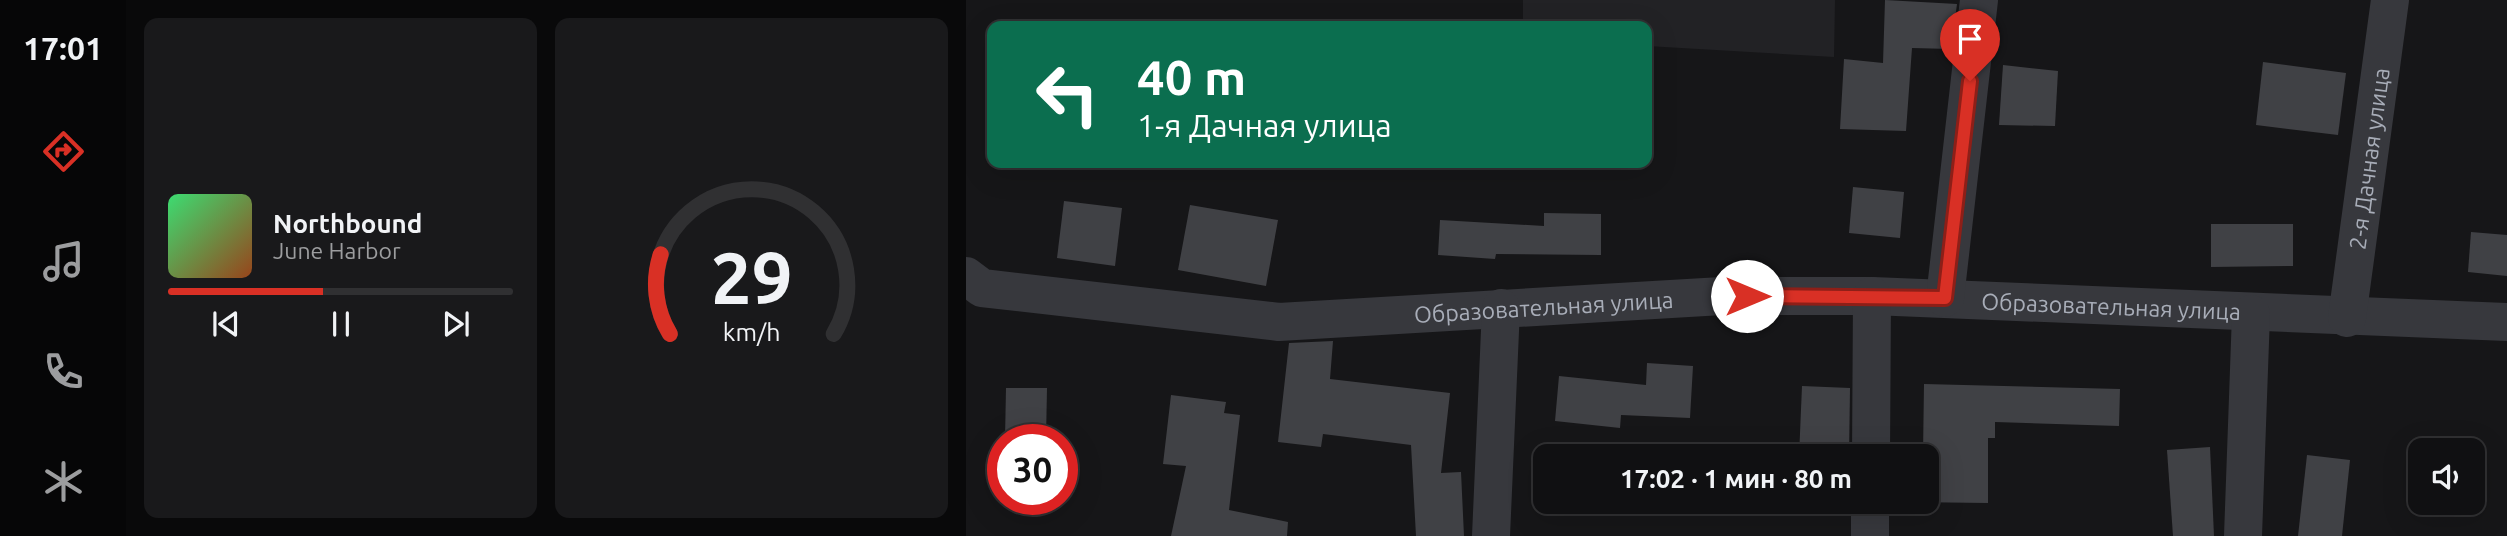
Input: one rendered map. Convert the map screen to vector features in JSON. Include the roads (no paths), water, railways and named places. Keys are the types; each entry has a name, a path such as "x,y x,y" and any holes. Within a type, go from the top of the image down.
{"street":[{"path":"1945,298 1979,0"},
{"name":"2-я Дачная улица","path":"2347,318 2390,0"},
{"name":"Образовательная улица","path":"966,276 982,288 1279,322 1722,296 1872,296 2507,323"},
{"path":"1871,444 1872,296"},
{"path":"1491,536 1501,308"},
{"path":"2244,536 2251,314"},
{"path":"1870,514 1870,536"}]}
